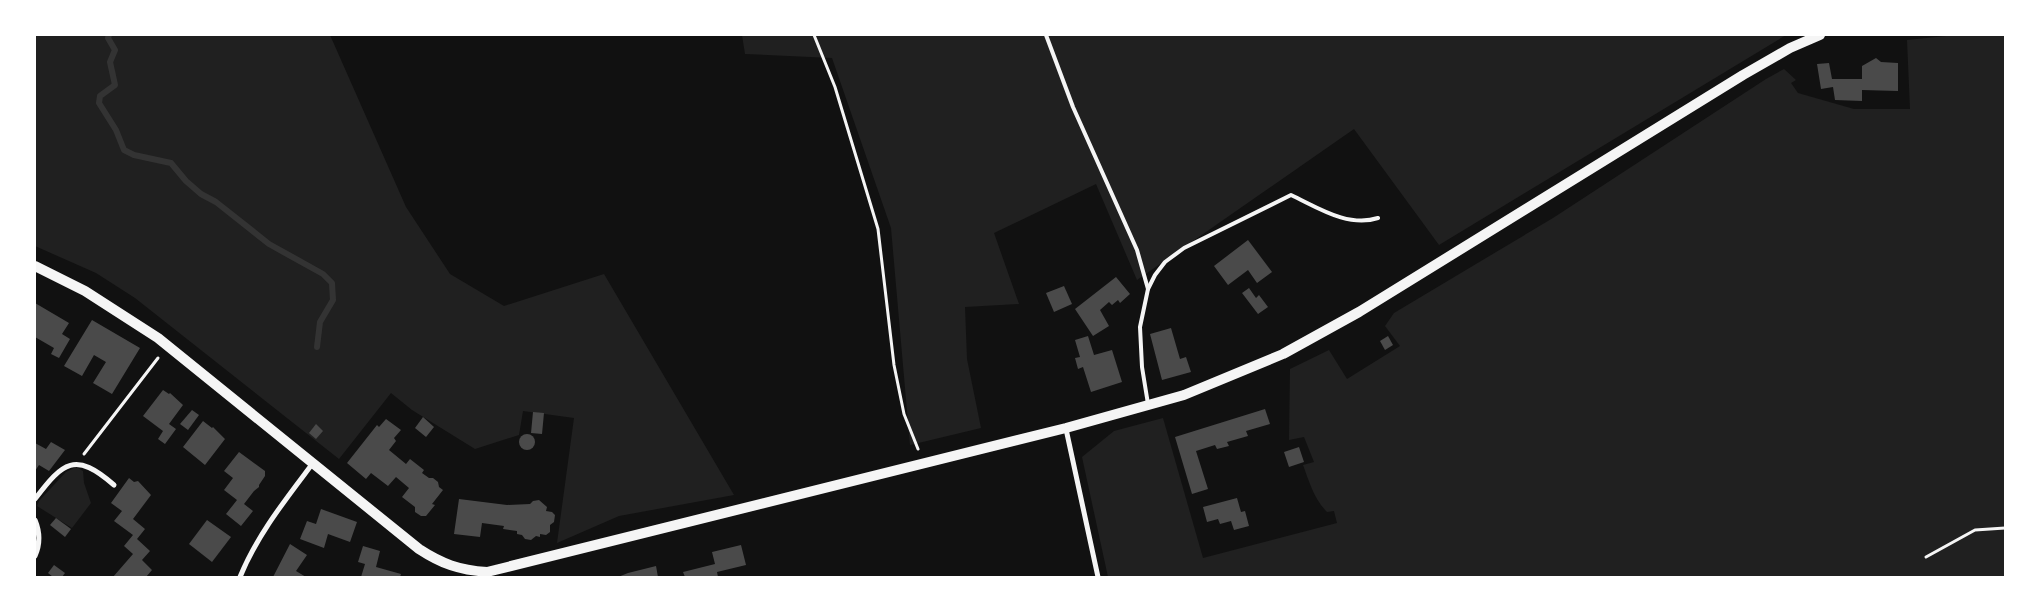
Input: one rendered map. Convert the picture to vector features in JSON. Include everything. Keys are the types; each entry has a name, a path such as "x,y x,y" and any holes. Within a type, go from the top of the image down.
{"main road":[{"path":"35,266 85,291 168,346 429,555 447,565 486,572 1066,428 1184,396 1283,354 1344,320 1743,75 1790,48 1820,35"}],"street":[{"path":"1066,428 1098,577"},
{"path":"240,577 248,557 313,462"},
{"path":"35,499 62,469 76,464 98,471 114,485"},
{"path":"35,520 39,546 35,556"}],"lane":[{"path":"1046,35 1073,107 1137,250 1148,289"},
{"path":"1149,406 1140,347 1140,327 1148,289 1155,275 1165,262 1184,248 1291,195 1333,215 1355,221 1367,222 1378,218"}],"path":[{"path":"814,35 835,87 878,229 894,365 904,414 924,463"},
{"path":"76,464 168,346"},
{"path":"1926,557 1975,530 2005,528"}],"shaded area":[{"path":"35,35 330,35 406,207 450,274 504,306 604,274 734,495 619,516 557,543 574,418 523,411 519,435 475,449 412,410 391,393 339,459 135,298 96,273 35,246"},
{"path":"742,35 1786,35 1439,245 1354,129 1137,280 1096,184 994,233 1019,304 965,307 967,359 981,428 910,445 891,228 832,58 745,54"},
{"path":"1956,35 2005,35 2005,577 1108,577 1082,457 1114,431 1163,418 1203,558 1337,523 1334,511 1327,512 1315,496 1303,465 1314,462 1304,437 1289,440 1290,369 1329,350 1347,379 1400,346 1385,326 1394,313 1553,218 1784,69 1796,80 1791,83 1798,93 1854,109 1910,109 1907,40"},
{"path":"76,467 83,471 84,483 91,503 72,528 37,506 39,501 66,472"}],"building":[{"path":"1876,58 1881,62 1898,63 1898,91 1862,90 1862,101 1835,100 1833,87 1821,89 1817,64 1829,63 1832,79 1862,79 1862,66"},
{"path":"1248,240 1272,272 1257,283 1248,270 1228,285 1214,266"},
{"path":"1116,277 1130,294 1120,303 1118,300 1112,305 1109,302 1100,310 1109,326 1093,336 1075,309"},
{"path":"1064,286 1072,304 1054,312 1046,293"},
{"path":"1249,288 1256,298 1259,295 1268,307 1258,314 1242,293"},
{"path":"35,303 69,323 62,334 70,339 59,358 51,354 54,348 35,337"},
{"path":"92,320 140,348 112,394 93,383 106,362 94,355 82,376 64,366"},
{"path":"1171,328 1180,359 1186,357 1191,372 1162,380 1150,334"},
{"path":"1088,336 1094,355 1112,350 1122,382 1091,392 1083,367 1078,369 1075,358 1080,357 1075,340"},
{"path":"1388,336 1393,345 1385,350 1380,341"},
{"path":"163,390 170,393 183,405 169,424 176,429 165,444 158,439 163,431 143,416"},
{"path":"1265,409 1270,424 1246,431 1248,436 1227,442 1229,446 1217,449 1215,445 1196,451 1208,489 1192,494 1175,437"},
{"path":"192,410 199,415 188,430 180,424"},
{"path":"533,412 544,413 542,434 531,433"},
{"path":"423,417 434,427 426,437 415,428"},
{"path":"386,419 401,430 394,438 396,441 389,450 406,464 410,459 424,470 422,473 438,482 439,487 443,490 432,504 435,505 426,516 421,516 415,512 415,507 402,497 409,488 396,477 388,486 371,473 366,479 347,463 377,425 379,427"},
{"path":"203,421 213,427 225,439 205,465 183,447"},
{"path":"316,424 323,431 316,439 309,433"},
{"path":"527,434 535,442 527,450 519,442"},
{"path":"51,442 65,450 49,471 39,465 35,471 35,443 46,449"},
{"path":"1299,447 1304,462 1289,467 1284,452"},
{"path":"239,452 265,471 265,476 259,487 244,504 253,511 241,526 226,514 237,500 224,490 233,478 224,471"},
{"path":"129,478 134,482 138,481 151,495 133,519 145,529 137,539 150,551 142,560 152,570 146,577 113,577 133,554 124,546 133,535 114,521 122,511 111,503"},
{"path":"1237,498 1241,512 1245,511 1249,526 1234,530 1231,521 1220,524 1218,519 1207,522 1203,507"},
{"path":"459,499 507,505 530,504 533,501 539,500 547,507 546,511 552,512 555,515 554,522 550,525 550,532 546,535 540,534 540,537 536,536 531,540 517,534 517,531 503,529 504,526 482,523 480,537 454,534"},
{"path":"321,509 357,522 350,542 328,534 324,548 300,539 307,521 316,524"},
{"path":"56,518 71,529 65,537 50,525"},
{"path":"207,520 231,537 212,562 189,544"},
{"path":"290,544 307,555 296,571 306,577 273,577"},
{"path":"741,545 746,565 717,572 718,577 685,577 683,572 715,564 712,552"},
{"path":"363,546 380,551 376,567 401,574 400,577 361,577 365,564 358,562"},
{"path":"54,565 65,573 62,577 53,577 48,573"},
{"path":"656,566 658,577 618,577 628,573"}],"waterway":[{"path":"109,35 108,38 115,50 110,62 115,85 100,96 99,103 116,130 124,150 134,155 171,163 186,181 201,194 216,202 269,244 323,274 332,283 333,300 320,322 317,347"}]}
